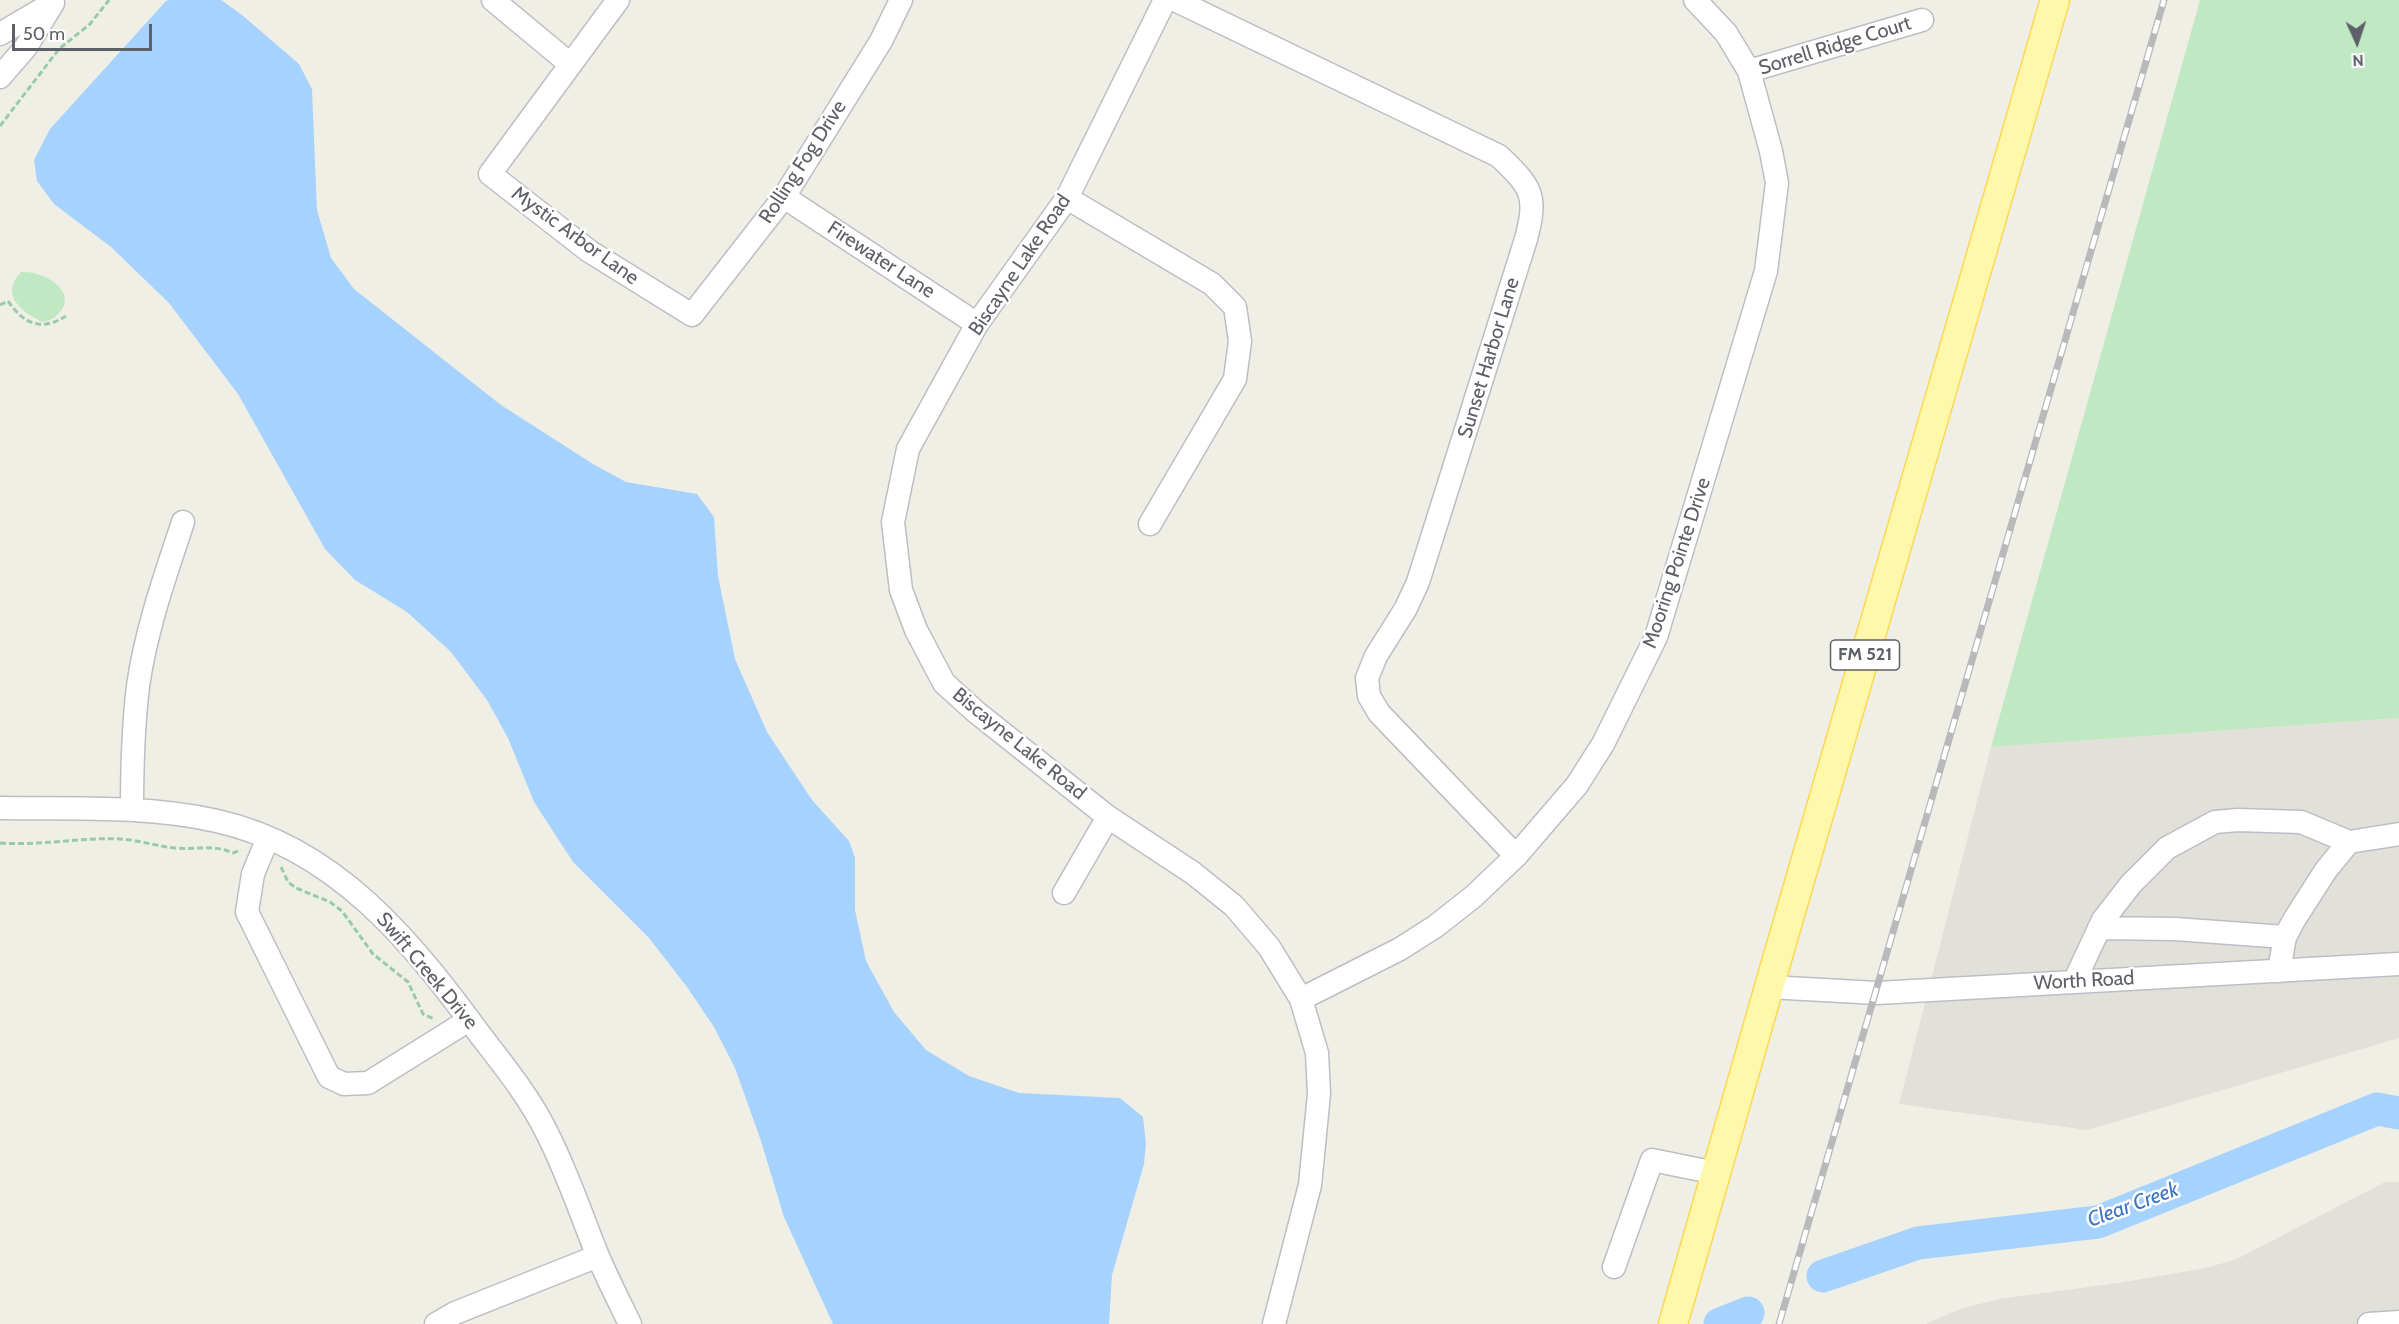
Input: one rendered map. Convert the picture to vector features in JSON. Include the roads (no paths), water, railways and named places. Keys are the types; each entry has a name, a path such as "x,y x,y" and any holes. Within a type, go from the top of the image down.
{"main road":[{"name":"FM 521","path":"1675,1317 2055,0"}],"street":[{"path":"493,0 570,64 618,0"},
{"name":"Rolling Fog Drive","path":"692,315 784,197 881,41 901,0"},
{"name":"Biscayne Lake Road","path":"1165,0 1067,198 977,324 908,449 893,522 901,590 916,630 944,683 976,712 1108,817 1193,873 1234,906 1269,947 1301,999 1317,1053 1319,1094 1310,1185 1274,1324"},
{"name":"Sunset Harbor Lane","path":"1175,0 1499,156 1526,181 1533,212 1526,239 1418,582 1406,608 1376,656 1367,678 1369,696 1379,713 1516,856"},
{"name":"Mooring Pointe Drive","path":"1301,999 1400,949 1436,926 1474,896 1516,856 1577,785 1603,744 1656,637 1766,271 1777,183 1771,151 1749,71 1726,33 1695,0"},
{"path":"0,34 55,2"},
{"path":"0,77 27,47 55,2"},
{"name":"Sorrell Ridge Court","path":"1749,71 1922,20"},
{"name":"Mystic Arbor Lane","path":"570,64 490,174 589,251 692,315"},
{"name":"Firewater Lane","path":"784,197 977,324"},
{"path":"1067,198 1212,284 1235,307 1240,341 1235,379 1150,524"},
{"path":"132,810 133,738 139,685 158,597 183,522"},
{"name":"Swift Creek Drive","path":"0,808 132,810 218,821 268,838 330,870 375,908 422,959 464,1023 528,1099 547,1132 567,1175 598,1256 630,1324"},
{"path":"1064,893 1108,817"},
{"path":"2074,982 2099,928 2131,884 2167,848 2215,822 2238,820 2301,822 2349,842 2399,834"},
{"path":"268,838 253,874 247,912 329,1077 344,1084 368,1083 464,1023"},
{"path":"2279,970 2285,937 2326,870 2349,842"},
{"path":"2099,928 2175,929 2285,937"},
{"name":"Worth Road","path":"1769,987 1877,993 2399,964"},
{"path":"1614,1267 1652,1160 1716,1173"},
{"path":"436,1324 455,1313 598,1256"},
{"path":"2368,1324 2399,1322"}],"water":[{"path":"221,0 299,64 312,89 317,210 331,258 354,289 501,405 593,464 626,482 697,494 714,517 718,576 735,659 767,732 812,800 849,841 855,858 855,910 866,961 894,1012 926,1050 969,1076 1019,1093 1120,1098 1143,1117 1146,1144 1144,1164 1112,1275 1109,1324 833,1324 784,1217 761,1141 735,1068 714,1027 687,987 649,938 573,862 534,802 508,738 487,700 451,652 407,612 355,580 325,549 238,394 169,303 111,247 54,204 37,181 34,160 50,129 166,1"}],"waterway":[{"name":"Clear Creek","path":"1823,1276 1918,1243 2098,1222 2377,1109 2399,1113"},
{"name":"Clear Creek","path":"1720,1324 1748,1313"}],"railway":[{"path":"1779,1324 2164,0"}]}
